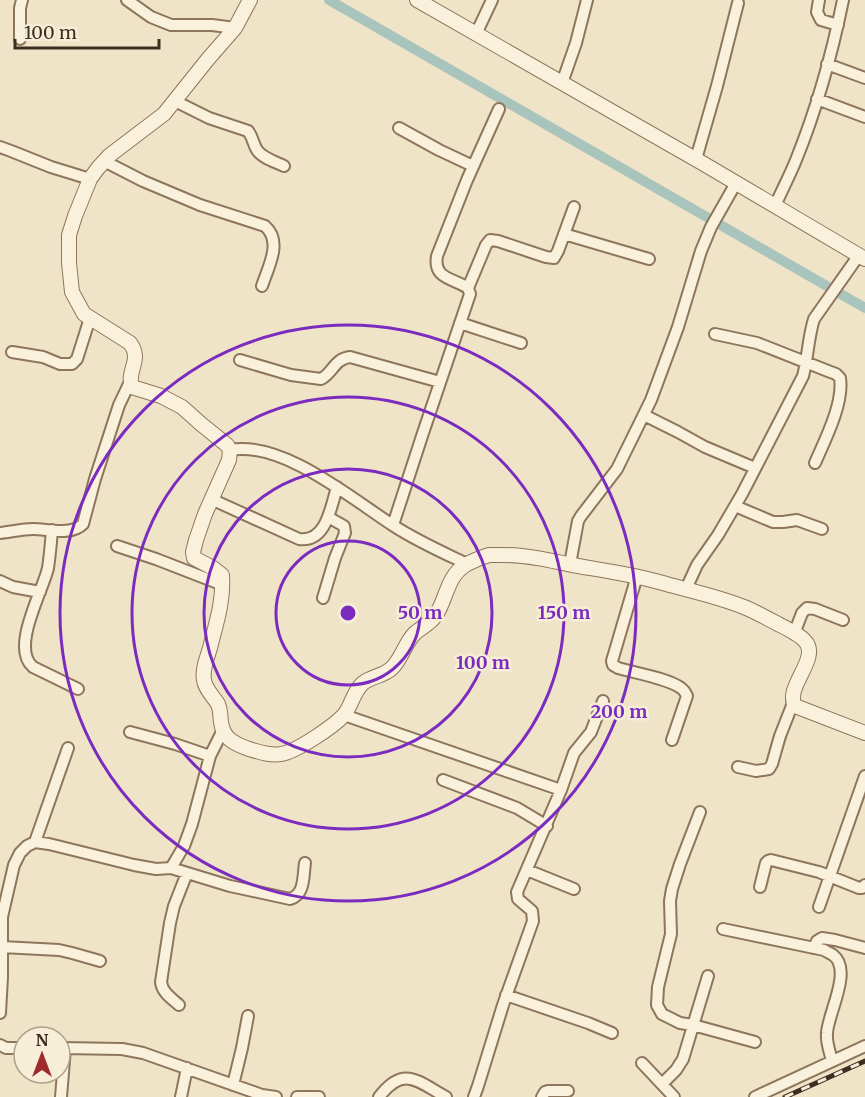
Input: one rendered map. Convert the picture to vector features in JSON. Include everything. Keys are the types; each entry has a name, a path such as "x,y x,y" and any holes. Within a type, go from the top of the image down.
{"street":[{"path":"20,39 22,0"},
{"path":"127,0 151,17 171,25 212,25 235,28"},
{"path":"0,533 25,529 68,531 83,524 95,479 119,405 130,382 136,358 134,348 130,343 84,314 72,292 69,235 90,179 110,155 164,114 235,28 250,0"},
{"path":"417,0 696,159 733,188 775,206 859,259 814,320 803,376 735,506 698,565 686,589"},
{"path":"476,34 492,0"},
{"path":"562,82 576,43 587,0"},
{"path":"819,0 817,12 821,20 838,25"},
{"path":"775,206 796,161 817,99 843,0"},
{"path":"696,159 738,3"},
{"path":"827,64 865,78"},
{"path":"817,99 865,117"},
{"path":"175,101 209,118 248,131 256,150 284,166"},
{"path":"468,288 442,275 436,262 473,166 500,109"},
{"path":"399,128 473,166"},
{"path":"0,147 90,179"},
{"path":"104,161 167,192 265,226 271,232 274,249 262,286"},
{"path":"570,564 578,521 617,469 644,416 675,337 701,251 711,227 733,188"},
{"path":"393,525 470,294 468,288 486,245 490,240 498,241 554,258 574,207"},
{"path":"564,234 649,259"},
{"path":"12,351 31,354 60,364 72,364 77,359 90,318"},
{"path":"460,323 521,343"},
{"path":"715,334 757,343 836,374 840,378 834,419 815,463"},
{"path":"240,360 291,375 321,379 339,360 350,357 440,382"},
{"path":"130,382 136,390 161,396 182,407 230,450 229,460 211,499 193,552 194,558 222,574 221,604 204,678 206,687 213,695 221,713 226,737 235,744 268,754 281,754 296,749 330,727 344,715 356,691 369,679 382,675 392,668 414,634 435,617 456,572 467,564 489,555 511,555 637,576 686,589 746,608 807,642 809,654 794,690 793,703 772,764 769,769 756,771 738,767"},
{"path":"644,416 705,447 755,468"},
{"path":"230,450 241,448 274,453 351,495 393,525 422,542 467,564"},
{"path":"211,499 299,539 306,540 317,536 325,525 337,487"},
{"path":"735,506 773,522 797,519 822,529"},
{"path":"323,598 345,533 344,526 328,517"},
{"path":"52,530 47,570 26,636 26,657 28,663 33,667 78,689"},
{"path":"117,546 223,585"},
{"path":"637,576 612,661 613,665 618,668 665,681 681,687 685,692 687,696 672,740"},
{"path":"0,581 40,592"},
{"path":"794,634 802,613 807,608 843,620"},
{"path":"474,1097 532,921 532,911 518,898 517,892 547,826 574,753 591,732 603,701"},
{"path":"793,703 800,709 865,733"},
{"path":"344,715 561,790"},
{"path":"171,868 184,846 210,756 223,730"},
{"path":"130,732 210,756"},
{"path":"35,842 68,748"},
{"path":"819,907 865,776"},
{"path":"443,780 517,808 547,826"},
{"path":"700,812 672,889 671,934 656,998 658,1010 680,1023 755,1042"},
{"path":"0,1013 1,917 14,865 20,853 35,842 156,869 171,868 230,886 290,899 296,898 301,890 305,862"},
{"path":"760,887 768,861 819,872 859,888 865,885"},
{"path":"527,870 574,888"},
{"path":"179,1005 164,992 161,982 174,906 187,873"},
{"path":"723,928 824,950 837,959 840,965 840,985 826,1033 832,1061"},
{"path":"814,948 822,938 865,948"},
{"path":"2,947 58,950 100,961"},
{"path":"663,1084 683,1059 708,976"},
{"path":"506,995 612,1033"},
{"path":"233,1085 248,1016"},
{"path":"755,1097 865,1046"},
{"path":"72,1048 122,1049 143,1053 262,1095 276,1097"},
{"path":"642,1063 674,1097"},
{"path":"181,1097 187,1068"},
{"path":"379,1097 391,1083 409,1077 446,1097"},
{"path":"542,1097 548,1091 568,1091"},
{"path":"297,1097 319,1097"}],"waterway":[{"path":"329,0 865,308"}],"railway":[{"path":"785,1097 865,1061"}]}
